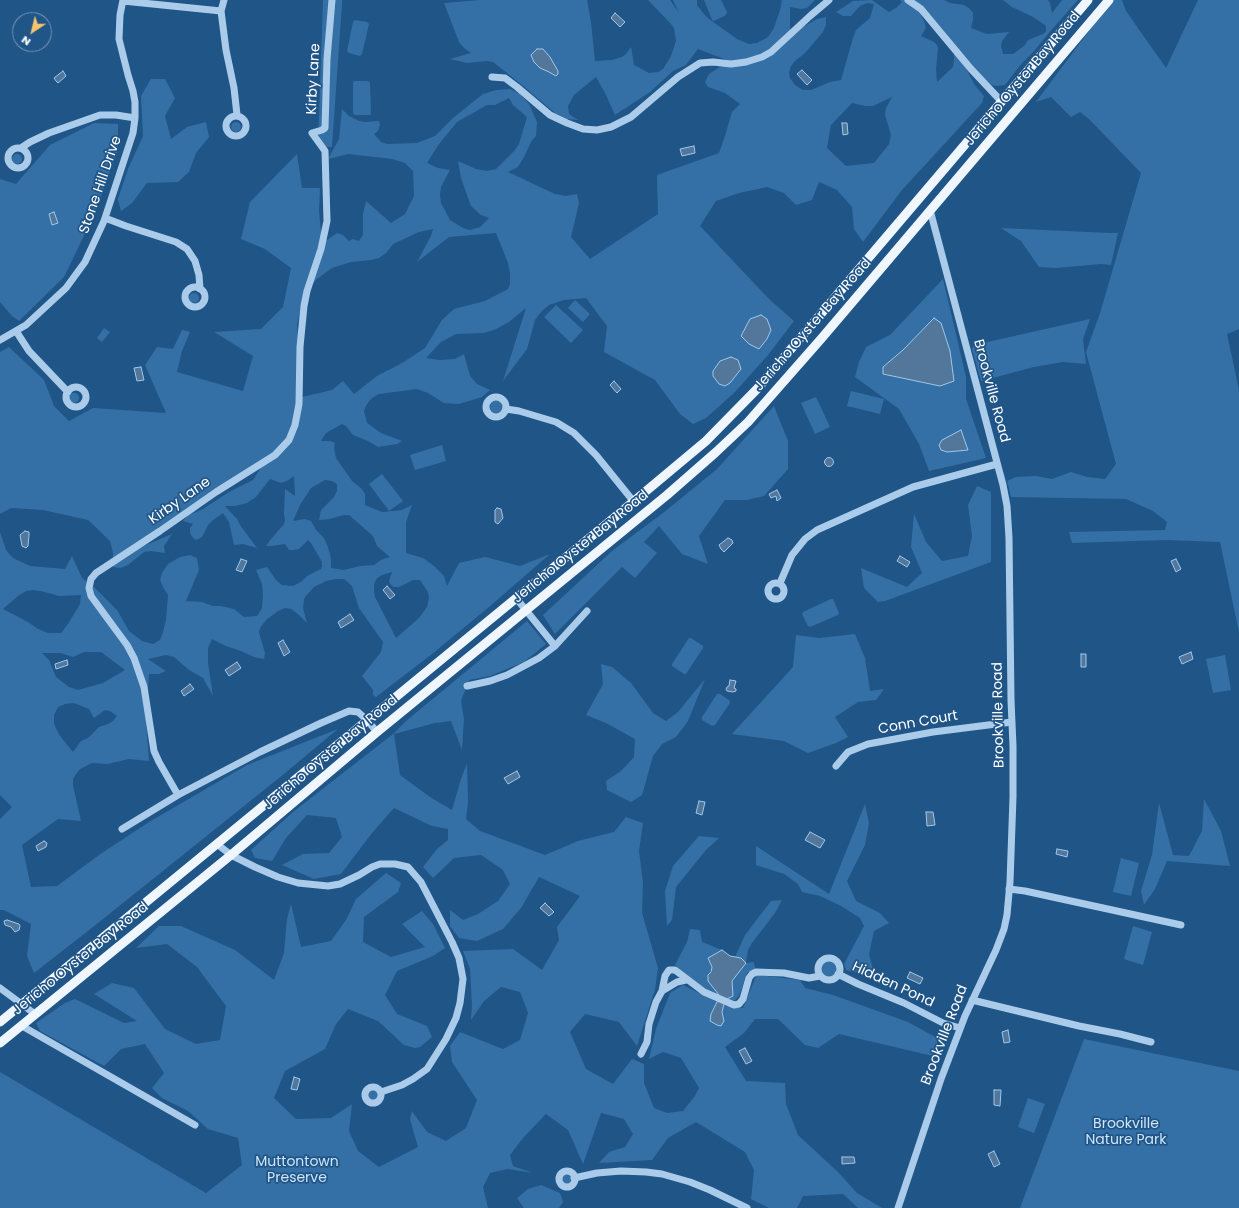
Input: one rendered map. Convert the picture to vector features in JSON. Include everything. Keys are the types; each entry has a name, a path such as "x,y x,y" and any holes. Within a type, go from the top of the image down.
{"main road":[{"name":"Jericho Oyster Bay Road","path":"0,1022 634,502 706,440 757,389 1088,0"},
{"name":"Jericho Oyster Bay Road","path":"0,1043 231,855 376,732 667,495 744,426 821,339 1109,0"},
{"path":"930,210 927,203 928,195 955,163 958,154"},
{"path":"732,415 744,426"}],"street":[{"path":"123,0 221,11"},
{"name":"Stone Hill Drive","path":"0,340 26,325 66,288 85,262 105,218 133,133 136,118 134,91 128,75 119,39 120,15 123,0"},
{"path":"224,0 221,11 237,115"},
{"name":"Kirby Lane","path":"178,794 154,751 144,688 134,658 118,632 91,596 89,588 91,579 96,573 216,492 274,455 289,440 295,426 299,404 300,347 304,306 307,291 321,249 327,222 325,150 312,133 324,128 327,58 332,0"},
{"path":"492,77 505,78 518,87 550,115 567,123 583,129 597,130 611,127 631,117 678,77 700,64 713,62 731,64 746,62 762,57 771,52 829,0"},
{"path":"908,0 921,9 971,69 1002,102"},
{"path":"21,148 43,136 100,115 116,115 136,118"},
{"name":"Brookville Road","path":"898,1208 960,1028 996,950 1004,929 1007,915 1009,889 1013,797 1009,538 1007,506 1003,485 930,210"},
{"path":"105,218 176,242 187,249 195,261 200,275 200,289"},
{"path":"16,331 29,350 68,392"},
{"path":"506,409 519,411 556,422 574,433 596,455 634,502"},
{"path":"780,583 792,555 805,539 817,530 913,487 997,464"},
{"path":"516,598 555,646"},
{"path":"467,686 508,675 539,658 555,646 587,611"},
{"path":"122,829 178,794 260,752 349,711 358,712 367,720 376,732"},
{"name":"Conn Court","path":"836,766 848,752 868,744 933,732 1012,722"},
{"path":"218,844 231,855 255,868 298,883 328,886 340,884 380,864 395,864 408,867 421,882 459,958 463,979 460,1003 456,1018 446,1039 427,1068 408,1082 380,1092"},
{"path":"1009,889 1025,891 1181,925"},
{"name":"Hidden Pond","path":"829,958 833,959 838,964 838,974 830,980 826,980 820,976 818,969 820,963 829,958"},
{"name":"Hidden Pond","path":"641,1054 646,1042 649,1024 656,1002 662,991 665,976 669,970 675,970 686,980 704,992 734,1005 739,1004 749,978 756,972 784,973 809,978 820,976"},
{"name":"Hidden Pond","path":"838,974 904,1003 943,1023 960,1028"},
{"path":"662,991 676,982 686,980"},
{"path":"0,988 35,1014"},
{"path":"972,1000 1151,1042"},
{"path":"22,1026 195,1124"},
{"path":"574,1178 597,1173 620,1171 662,1174 697,1184 747,1208"}],"green space":[{"path":"323,0 342,0 332,147 318,147"},
{"path":"480,0 587,0 595,61 612,60 622,57 631,47 634,65 649,73 658,72 663,69 671,56 676,41 674,28 648,0 670,0 679,13 673,0 697,0 697,5 709,19 737,39 749,44 757,43 768,37 774,28 782,0 815,0 807,8 801,9 790,7 790,37 817,19 826,17 826,25 823,32 805,53 795,61 791,66 789,73 790,78 795,85 803,90 811,90 830,82 841,80 856,30 870,18 874,4 867,3 860,6 851,16 843,16 836,12 853,1 872,0 889,12 902,2 900,0 944,0 950,3 964,5 973,13 971,28 987,34 1009,32 1002,41 1001,46 1003,54 1013,54 1025,45 1028,40 1043,34 1046,31 1046,27 1033,17 1012,7 1003,0 1048,0 1052,13 1062,0 1078,0 1022,63 1005,85 992,85 963,62 974,84 984,96 982,103 902,190 863,242 854,229 852,207 837,190 819,182 812,200 796,205 784,193 767,187 739,193 716,201 700,226 769,299 794,321 768,355 734,393 706,418 693,424 680,414 655,380 604,352 607,326 586,298 564,300 549,305 541,312 535,320 527,349 503,381 526,308 509,322 496,329 484,333 456,334 441,342 426,358 439,360 455,359 464,354 470,376 477,384 490,390 482,397 459,404 444,403 428,393 417,389 379,394 372,398 364,411 367,423 381,433 402,441 397,444 378,447 353,435 346,426 342,424 326,433 321,441 330,441 335,443 334,448 336,458 352,481 361,488 365,494 365,505 382,512 402,510 412,505 406,522 406,553 423,558 434,566 444,576 447,586 459,563 485,557 520,566 550,554 432,654 376,697 373,695 373,690 362,676 381,652 383,642 359,608 352,586 344,579 326,581 314,587 306,596 304,599 303,608 307,623 291,609 285,608 278,611 266,620 260,628 259,633 265,653 264,659 254,657 212,639 208,648 208,663 213,696 203,678 189,670 174,657 166,655 148,659 166,671 159,674 149,674 146,722 149,761 129,759 108,764 92,763 80,769 73,779 73,785 81,821 58,819 22,845 31,887 57,886 99,855 149,822 247,765 338,729 279,778 34,973 27,956 31,924 4,910 0,910 0,819 12,807 0,795 0,532 6,550 13,558 30,566 65,569 72,556 82,578 93,586 117,610 129,631 142,641 153,644 160,640 166,620 168,595 160,580 162,573 168,564 180,557 190,555 197,558 199,570 186,601 202,602 213,606 234,609 244,617 257,616 262,608 262,584 256,570 267,567 276,580 282,585 293,586 301,582 307,576 321,569 322,562 308,540 299,549 294,550 289,550 285,544 266,546 284,524 285,489 295,496 294,476 281,483 270,479 256,497 247,503 235,506 225,506 237,519 257,548 243,544 234,545 229,522 223,513 208,525 202,537 196,540 190,533 190,528 193,524 183,521 188,515 132,553 146,545 172,534 164,546 165,553 151,551 144,552 128,565 120,568 113,567 113,553 110,541 88,520 43,510 11,508 0,514 0,352 9,347 44,380 54,406 69,421 93,408 166,413 145,365 157,347 173,349 182,330 190,332 182,351 177,372 243,391 253,356 214,332 261,329 283,307 291,268 265,249 241,239 250,202 297,154 302,188 320,188 319,211 321,232 327,240 337,233 343,235 349,241 353,239 359,241 363,235 363,214 366,201 391,223 405,214 414,196 413,171 405,163 392,159 348,154 328,159 339,139 342,109 349,116 359,121 379,121 380,125 378,131 374,134 381,142 387,144 417,143 435,136 453,118 483,94 496,90 510,89 520,94 529,104 537,122 536,136 531,142 518,167 508,172 555,194 566,196 577,194 579,203 571,237 590,259 658,214 657,175 719,153 732,112 740,104 725,93 708,87 705,82 709,74 729,61 698,49 686,65 673,71 650,92 615,115 596,77 574,95 568,106 569,114 578,120 567,119 555,113 493,62 487,61 467,63 450,59 471,53 459,42 444,3","holes":["920,13 935,21 944,31 954,51 953,67 937,82 936,69 938,49 934,42 921,36 926,28","892,97 886,108 885,115 891,135 889,144 874,163 846,166 827,148 831,125 852,103 873,106","509,98 513,105 527,117 519,144 496,169 487,171 476,169 458,161 461,178 471,206 481,215 489,218 480,227 470,230 463,228 450,220 441,203 441,187 450,170 438,168 427,163 439,144 457,122 487,105 495,105","433,229 431,236 417,262 449,237 496,233 508,263 510,284 508,289 485,301 454,309 442,320 425,348 402,363 377,376 354,394 343,381 332,390 302,397 297,325 304,292 317,279 332,268 351,262 379,258 386,253 393,244 419,232","262,466 253,480 229,492 203,509 192,514 213,496","325,480 332,481 337,484 337,491 334,497 321,510 319,520 349,515 373,536 377,546 390,557 381,560 374,565 360,566 344,570 331,568 331,559 328,547 324,538 316,530 311,521 305,519 293,521 300,505 311,488","392,572 389,581 394,587 399,587 413,580 420,580 428,592 429,598 427,607 419,618 396,638 375,597 374,584 377,578","33,590 59,596 81,595 80,604 61,633 48,633 38,629 3,609 26,591","84,652 101,652 125,670 103,683 78,690 69,687 56,677 49,660 42,653 61,653 73,657","74,703 89,709 94,718 105,710 110,711 117,716 113,721 99,727 88,738 81,741 73,752 60,736 54,724 54,715 58,707 65,704"]},
{"path":"704,0 721,0 727,12 726,15 714,21 712,20"},
{"path":"1112,0 1122,0 1126,11 1166,68 1198,0 1239,0 1239,329 1227,334 1239,390 1239,632 1220,542 1167,540 1072,543 1069,532 1165,530 1167,522 1153,511 1126,499 1011,497 1007,481 1016,477 1036,476 1052,479 1071,472 1087,477 1105,479 1116,464 1086,352 1100,313 1141,173 1088,118 1080,112 1071,117 1051,97 1036,102"},
{"path":"355,20 367,22 369,24 362,54 360,56 347,51 353,22"},
{"path":"151,79 165,79 175,98 165,116 171,139 187,127 206,122 209,137 196,153 189,172 178,182 147,183 132,203 121,211 118,199 128,169 143,136 141,96"},
{"path":"354,81 368,81 370,83 370,115 355,115 353,113"},
{"path":"236,122 241,127 236,132 231,127"},
{"path":"94,123 118,124 118,150 94,215 64,277 19,321 12,316 0,302 0,179 16,184 50,145"},
{"path":"15,154 19,154 21,155 21,163 15,164 12,161 12,157"},
{"path":"1001,228 1118,233 1111,265 1101,264 1056,268 1039,267 1021,241"},
{"path":"943,279 966,377 966,399 986,458 929,471 919,444 899,409 855,377 859,362 866,347 890,335","holes":["933,318 940,386 883,374 883,367 903,350","961,430 968,450 947,452 941,450 939,445"]},
{"path":"194,293 199,298 194,303 189,298"},
{"path":"575,300 590,314 583,322 568,308"},
{"path":"556,305 583,330 571,343 544,317"},
{"path":"1090,319 1083,339 1086,364 1063,362 1034,367 981,381 972,349 974,345"},
{"path":"104,328 110,332 102,342 97,338"},
{"path":"851,391 884,399 880,414 847,406"},
{"path":"72,393 76,393 78,394 78,402 72,403 69,400 69,396"},
{"path":"816,397 830,427 815,434 801,403"},
{"path":"494,400 500,400 504,404 504,410 500,414 494,414 490,410 490,404"},
{"path":"774,406 788,441 788,469 764,496 747,500 725,500 699,536 708,564 682,554 659,526 644,542 657,553 635,578 622,567 555,634 543,615 612,551 663,513 717,469"},
{"path":"442,445 446,461 415,470 410,455"},
{"path":"382,474 403,501 389,511 369,484"},
{"path":"977,486 991,492 991,562 885,601 878,602 864,588 861,568 907,587 922,573 911,547 914,514 926,542 942,561 968,556 972,536 968,505"},
{"path":"833,599 839,613 838,615 810,627 808,626 802,614 803,612"},
{"name":"Muttontown Preserve","path":"527,621 546,644 524,662 490,676 469,680 461,701 464,719 462,750 451,721 435,723 394,734 400,775 430,797 452,810 467,763 468,802 466,819 480,831 545,855 578,841 614,832 626,817 643,823 639,851 643,883 642,913 658,968 655,990 637,1046 619,1022 585,1014 570,1032 586,1069 613,1084 632,1059 644,1064 644,1083 654,1108 667,1113 683,1111 695,1096 699,1088 681,1058 663,1052 649,1059 656,1029 670,993 683,985 717,1002 711,1014 724,1021 722,1012 723,1005 743,1008 756,976 800,980 805,988 833,995 908,1022 937,1038 937,1057 839,1034 818,1048 805,1045 778,1019 755,1019 744,1033 725,1047 746,1081 785,1083 786,1104 798,1135 838,1172 857,1193 882,1208 858,1208 843,1194 803,1196 797,1208 769,1208 751,1199 754,1170 745,1152 696,1122 668,1138 652,1160 599,1163 609,1152 625,1147 633,1134 624,1119 601,1113 583,1164 568,1130 546,1114 523,1138 510,1155 513,1166 533,1173 508,1169 490,1173 483,1187 488,1208 0,1208 0,1072 206,1193 242,1165 238,1138 208,1129 188,1111 162,1098 152,1088 164,1073 145,1044 121,1049 104,1066 40,1031 36,1023 65,1003 75,999 124,1023 137,1021 94,994 112,983 134,988 165,1029 196,1044 220,1040 226,1006 197,967 167,944 136,948 159,926 181,926 235,950 274,980 284,953 287,919 291,904 301,947 331,941 346,920 356,899 386,873 401,883 398,892 364,917 363,942 391,957 425,947 402,924 422,911 433,924 445,948 433,956 397,971 385,995 397,1014 427,1026 432,1037 420,1047 415,1048 404,1045 378,1021 348,1009 336,1024 325,1049 285,1071 274,1098 296,1119 331,1118 352,1104 349,1131 358,1151 379,1167 418,1147 410,1119 412,1111 427,1132 446,1141 466,1128 477,1100 452,1062 450,1046 460,1032 503,1049 520,1040 528,1013 520,992 501,987 484,1001 471,1020 472,1005 470,969 463,951 513,949 542,970 559,940 557,927 580,896 539,877 521,908 503,929 477,941 459,938 450,926 450,910 463,920 478,914 498,901 510,884 503,870 481,855 454,858 433,878 423,867 437,849 448,840 448,829 432,826 394,808 372,833 341,874 314,879 282,865 303,854 329,853 342,837 336,818 307,815 286,838 272,861 255,858 251,850 293,812 393,734 406,721"},
{"path":"855,634 865,658 870,691 884,689 876,700 858,702 835,717 848,737 808,753 784,741 732,734 793,667 796,635 819,638"},
{"path":"689,638 703,646 703,648 686,674 684,674 672,666 672,664"},
{"path":"1225,655 1231,690 1213,693 1206,659"},
{"path":"601,664 612,667 631,683 653,713 666,721 678,712 705,679 688,721 676,737 662,744 653,756 642,795 631,802 607,790 606,781 621,771 634,757 635,739 606,723 586,715 603,684"},
{"path":"717,694 720,694 729,700 730,703 715,725 712,726 702,720 702,717"},
{"path":"1204,799 1221,831 1230,866 1167,861 1155,889 1144,905 1141,891 1152,855 1159,803 1173,855 1189,856 1202,831"},
{"path":"865,804 869,823 865,845 847,881 856,901 880,913 889,923 874,931 869,954 875,977 846,970 844,964 864,926 860,918 841,906 820,896 802,892 798,884 784,874 756,865 756,846 829,894"},
{"path":"699,836 719,838 706,850 676,887 672,920 667,926 665,891 673,866"},
{"path":"1121,858 1139,863 1131,896 1113,892"},
{"path":"782,900 775,913 748,950 746,963 754,962 755,968 747,973 739,996 734,1001 725,1000 733,996 732,981 740,970 741,958 735,957 745,935 771,901"},
{"path":"1133,926 1152,932 1143,965 1124,959"},
{"path":"690,929 700,930 702,942 722,950 715,953 708,981 719,997 691,980 675,965 687,942"},
{"path":"829,959 836,962 839,969 836,976 829,979 822,976 819,969 822,962"},
{"name":"Brookville Nature Park","path":"1084,1039 1239,1071 1239,1208 1020,1208"},
{"path":"373,1090 378,1095 373,1100 368,1095"},
{"path":"1028,1098 1045,1104 1034,1133 1018,1127"},
{"path":"567,1171 573,1173 575,1179 573,1185 567,1187 561,1185 559,1179 561,1173"},
{"path":"541,1185 560,1193 563,1202 559,1208 524,1208 517,1198 528,1189"}],"shaded area":[{"path":"615,13 625,22 620,27 611,18"},
{"path":"537,49 543,49 550,57 558,71 556,76 540,68 534,62 531,55"},
{"path":"802,70 812,80 807,85 797,74"},
{"path":"63,71 66,76 58,83 54,78"},
{"path":"842,123 847,123 848,134 843,135"},
{"path":"694,146 695,153 682,156 680,149"},
{"path":"54,212 58,223 52,225 49,214"},
{"path":"761,315 767,319 771,330 767,339 759,349 749,344 741,336 750,319"},
{"path":"934,318 941,323 950,351 954,381 940,386 883,374 883,367 903,350"},
{"path":"731,357 738,360 741,369 730,383 725,386 719,384 713,376 713,371 720,361"},
{"path":"141,367 144,380 137,381 134,368"},
{"path":"614,381 621,389 617,393 610,385"},
{"path":"961,430 968,450 947,452 941,450 939,445 942,440"},
{"path":"827,458 831,458 833,462 831,466 827,466 825,464 825,460"},
{"path":"777,490 781,498 777,501 776,496 771,498 769,494"},
{"path":"497,508 501,509 503,518 498,524 495,522 495,510"},
{"path":"25,531 29,532 28,546 26,548 22,546 20,535"},
{"path":"728,538 732,540 733,543 724,552 719,545"},
{"path":"900,556 910,562 907,567 897,561"},
{"path":"241,559 247,561 242,572 236,570"},
{"path":"1176,559 1181,569 1176,572 1171,561"},
{"path":"387,586 395,595 390,599 383,590"},
{"path":"350,614 354,620 341,628 338,622"},
{"path":"283,640 290,652 284,656 278,643"},
{"path":"1191,652 1193,659 1182,664 1179,657"},
{"path":"1081,654 1086,654 1086,667 1081,667"},
{"path":"67,660 68,665 56,669 55,664"},
{"path":"237,662 241,668 229,676 225,670"},
{"path":"730,680 736,681 734,688 736,691 727,691 726,689 729,686"},
{"path":"190,684 194,689 184,696 181,691"},
{"path":"517,771 520,777 508,784 504,778"},
{"path":"699,801 705,802 702,815 696,813"},
{"path":"926,812 933,812 935,825 927,826"},
{"path":"810,832 825,840 820,848 805,840"},
{"path":"44,841 47,843 46,847 38,851 36,846"},
{"path":"1057,849 1068,851 1067,857 1056,854"},
{"path":"545,903 554,912 549,916 540,908"},
{"path":"7,920 19,924 19,930 15,932 11,927 5,925 4,921"},
{"path":"722,950 730,956 741,958 746,963 732,981 733,996 725,1000 722,1012 724,1021 721,1026 710,1021 711,1014 719,995 708,981 708,975 711,972 712,967 708,958"},
{"path":"910,972 923,978 920,984 907,978"},
{"path":"1008,1030 1010,1042 1004,1043 1002,1032"},
{"path":"745,1048 752,1061 746,1064 739,1051"},
{"path":"294,1077 300,1079 297,1090 291,1089"},
{"path":"994,1090 1001,1090 1000,1106 994,1105"},
{"path":"994,1151 1000,1164 994,1167 988,1154"},
{"path":"842,1157 854,1157 855,1163 842,1164"}]}
